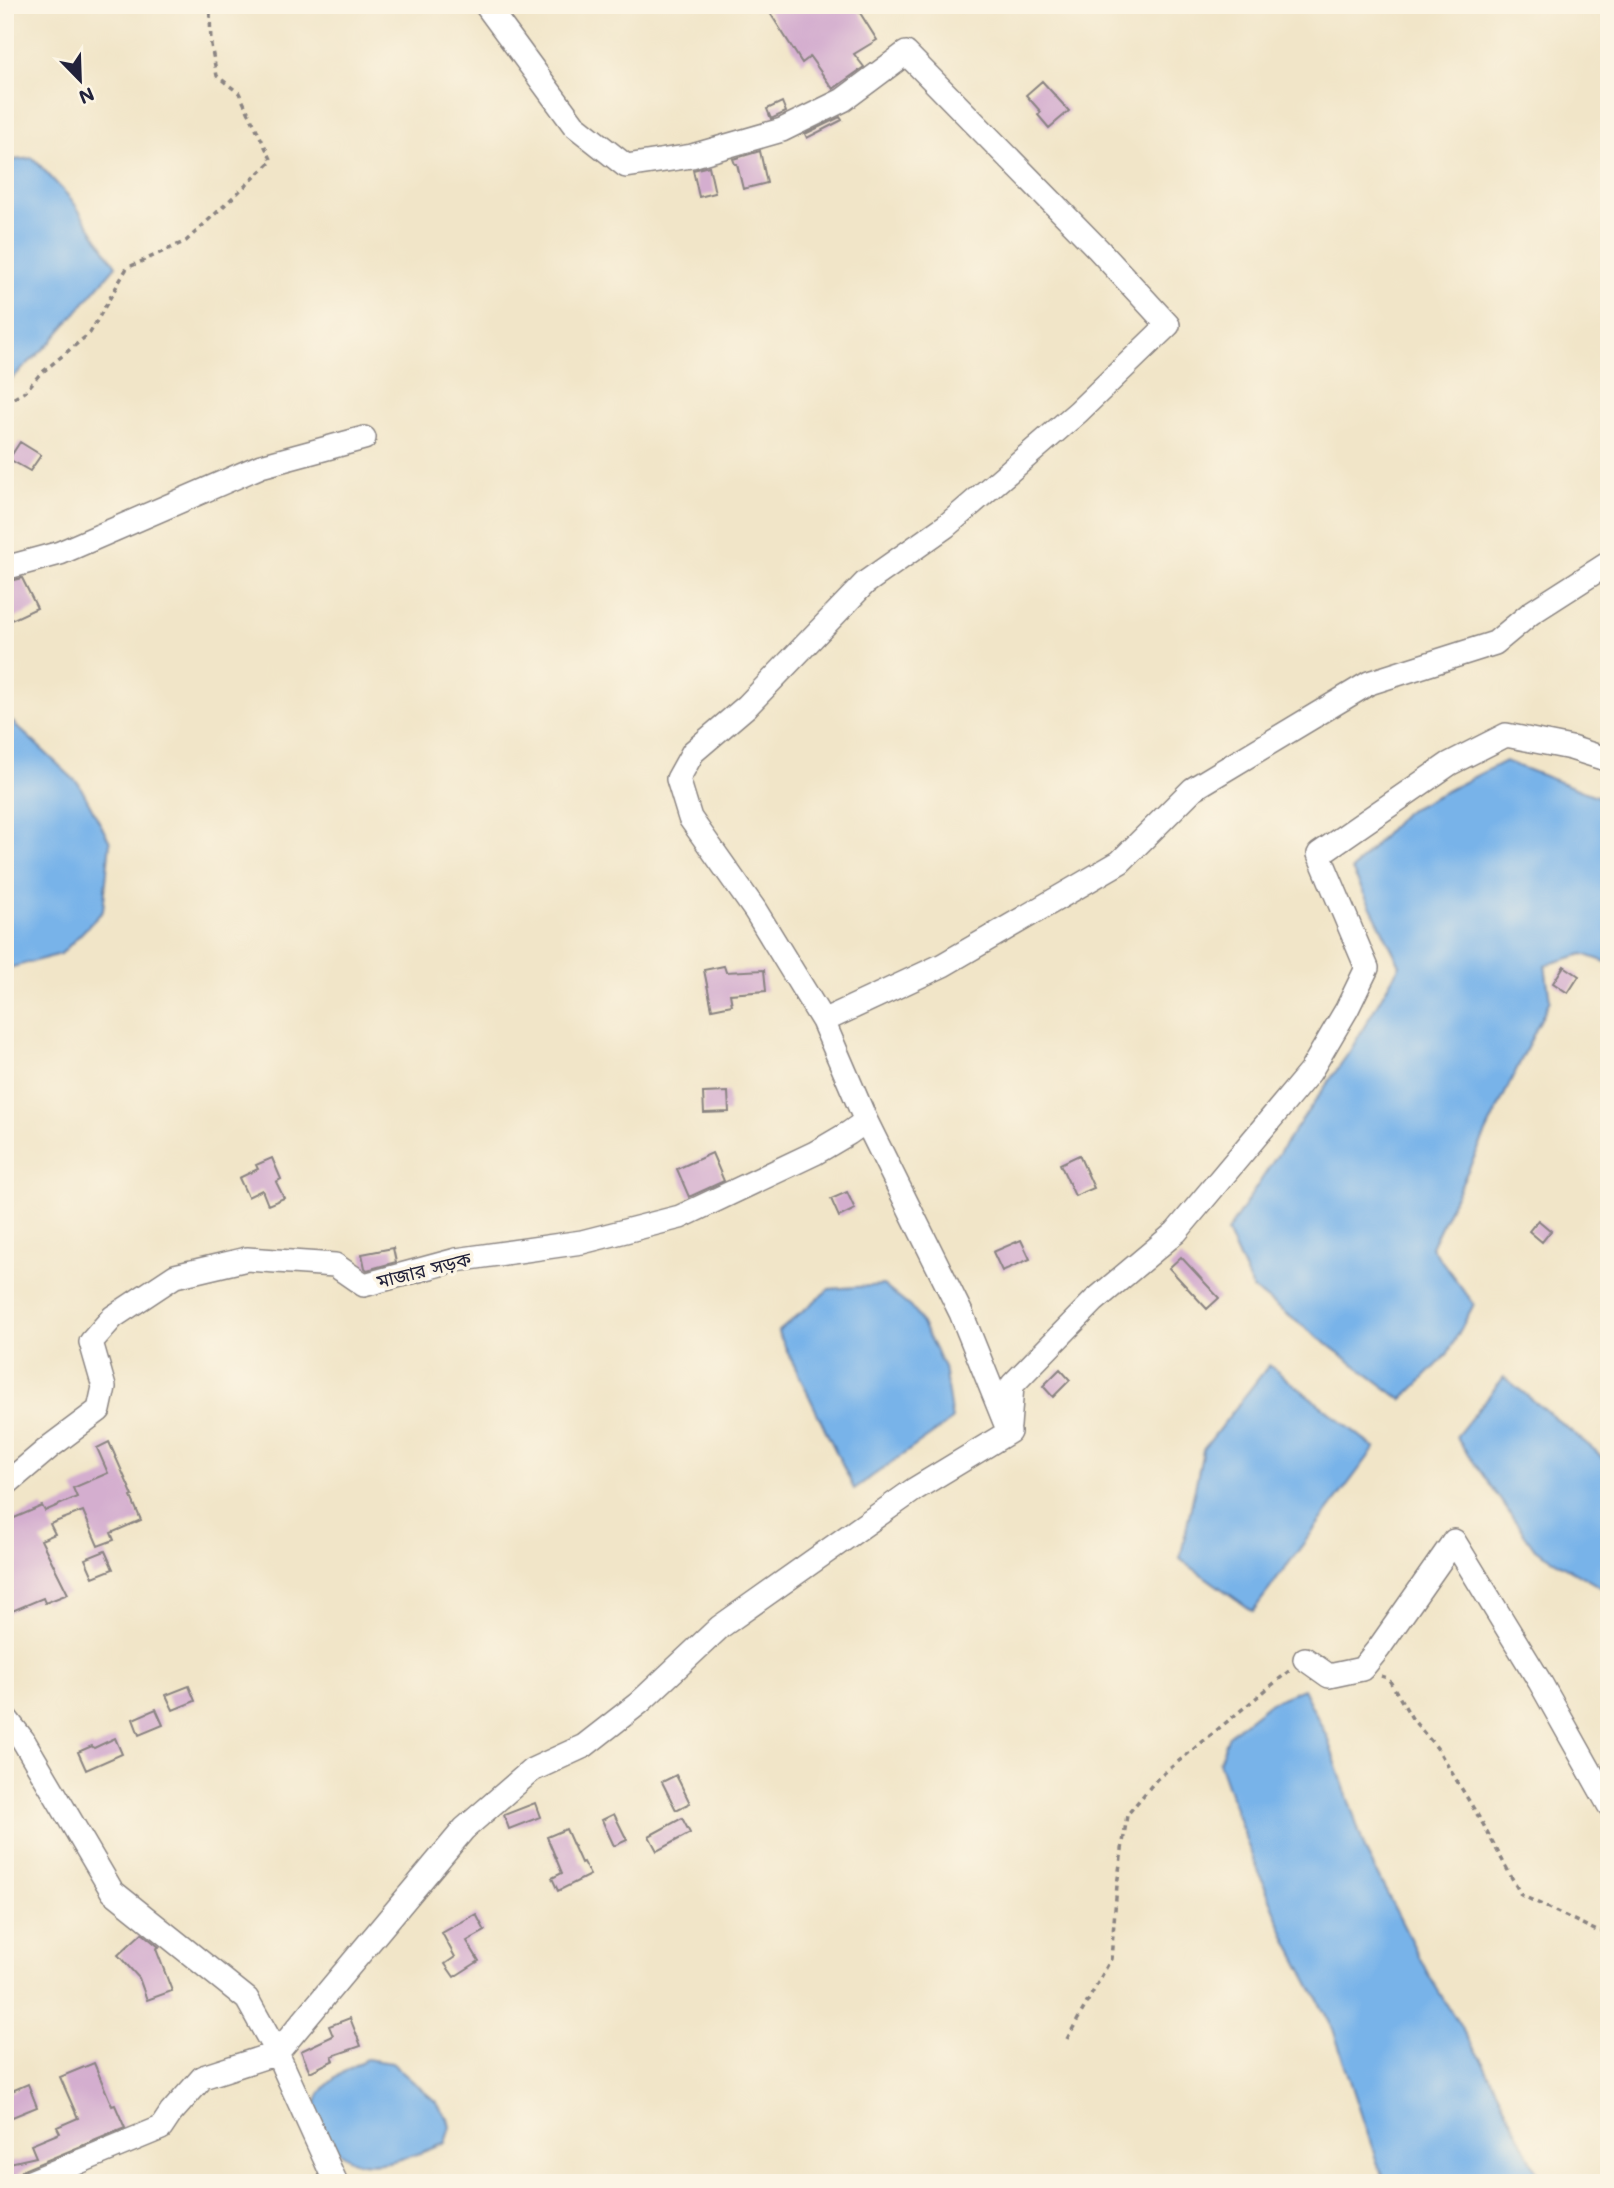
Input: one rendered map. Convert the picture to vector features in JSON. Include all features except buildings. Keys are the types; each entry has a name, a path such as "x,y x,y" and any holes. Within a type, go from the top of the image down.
{"street":[{"path":"486,5 574,125 626,166 692,156 782,130 843,100 906,53 1098,248 1168,325 1078,412 946,526 865,583 747,706 693,752 678,779 690,818 755,909 823,1021 866,1121 961,1313 1009,1432"},
{"path":"5,568 60,553 261,466 364,438"},
{"path":"823,1021 943,965 1120,862 1193,789 1369,683 1495,643 1531,614 1609,563"},
{"path":"1009,1432 1012,1385 1094,1301 1176,1232 1310,1072 1347,1009 1367,968 1318,854 1449,764 1506,735 1572,748 1609,760"},
{"name":"মাজার সড়ক","path":"5,1486 99,1410 104,1387 91,1342 113,1317 175,1276 247,1259 335,1265 364,1285 456,1260 582,1242 680,1217 814,1153 866,1121"},
{"path":"27,2183 161,2128 202,2077 277,2053 464,1829 532,1770 584,1746 639,1703 720,1627 915,1489 1009,1432"},
{"path":"1305,1659 1329,1676 1362,1669 1380,1648 1454,1541 1540,1682 1609,1805"},
{"path":"5,1717 23,1740 112,1891 247,1999 277,2053 336,2183"}],"path":[{"path":"5,403 24,392 39,375 89,333 127,268 186,241 272,161 239,93 217,76 211,46 209,13 235,5"},
{"path":"1067,2039 1111,1959 1117,1885 1127,1815 1157,1779 1305,1659"},
{"path":"1362,1669 1388,1678 1413,1720 1437,1748 1483,1824 1521,1895 1597,1931 1609,1933"}],"water":[{"path":"33,158 72,200 116,266 51,342 5,385 5,161"},
{"path":"5,715 79,784 110,842 103,911 61,954 5,969"},
{"path":"1505,761 1609,801 1609,963 1583,954 1545,965 1550,1000 1431,1247 1474,1304 1447,1355 1402,1400 1253,1289 1227,1232 1350,1051 1400,965 1352,870 1405,812"},
{"path":"883,1285 916,1312 944,1367 952,1420 854,1489 778,1332 829,1289"},
{"path":"1269,1365 1375,1448 1253,1611 1180,1559 1203,1450"},
{"path":"1504,1377 1597,1452 1609,1466 1609,1592 1535,1549 1456,1437"},
{"path":"1303,1689 1327,1737 1366,1852 1428,1974 1486,2068 1542,2183 1386,2183 1333,2029 1288,1943 1247,1843 1219,1762 1229,1735 1271,1702"},
{"path":"366,2059 392,2063 436,2102 448,2119 450,2127 445,2143 404,2158 372,2164 352,2160 335,2147 319,2124 317,2101 330,2082"}]}
